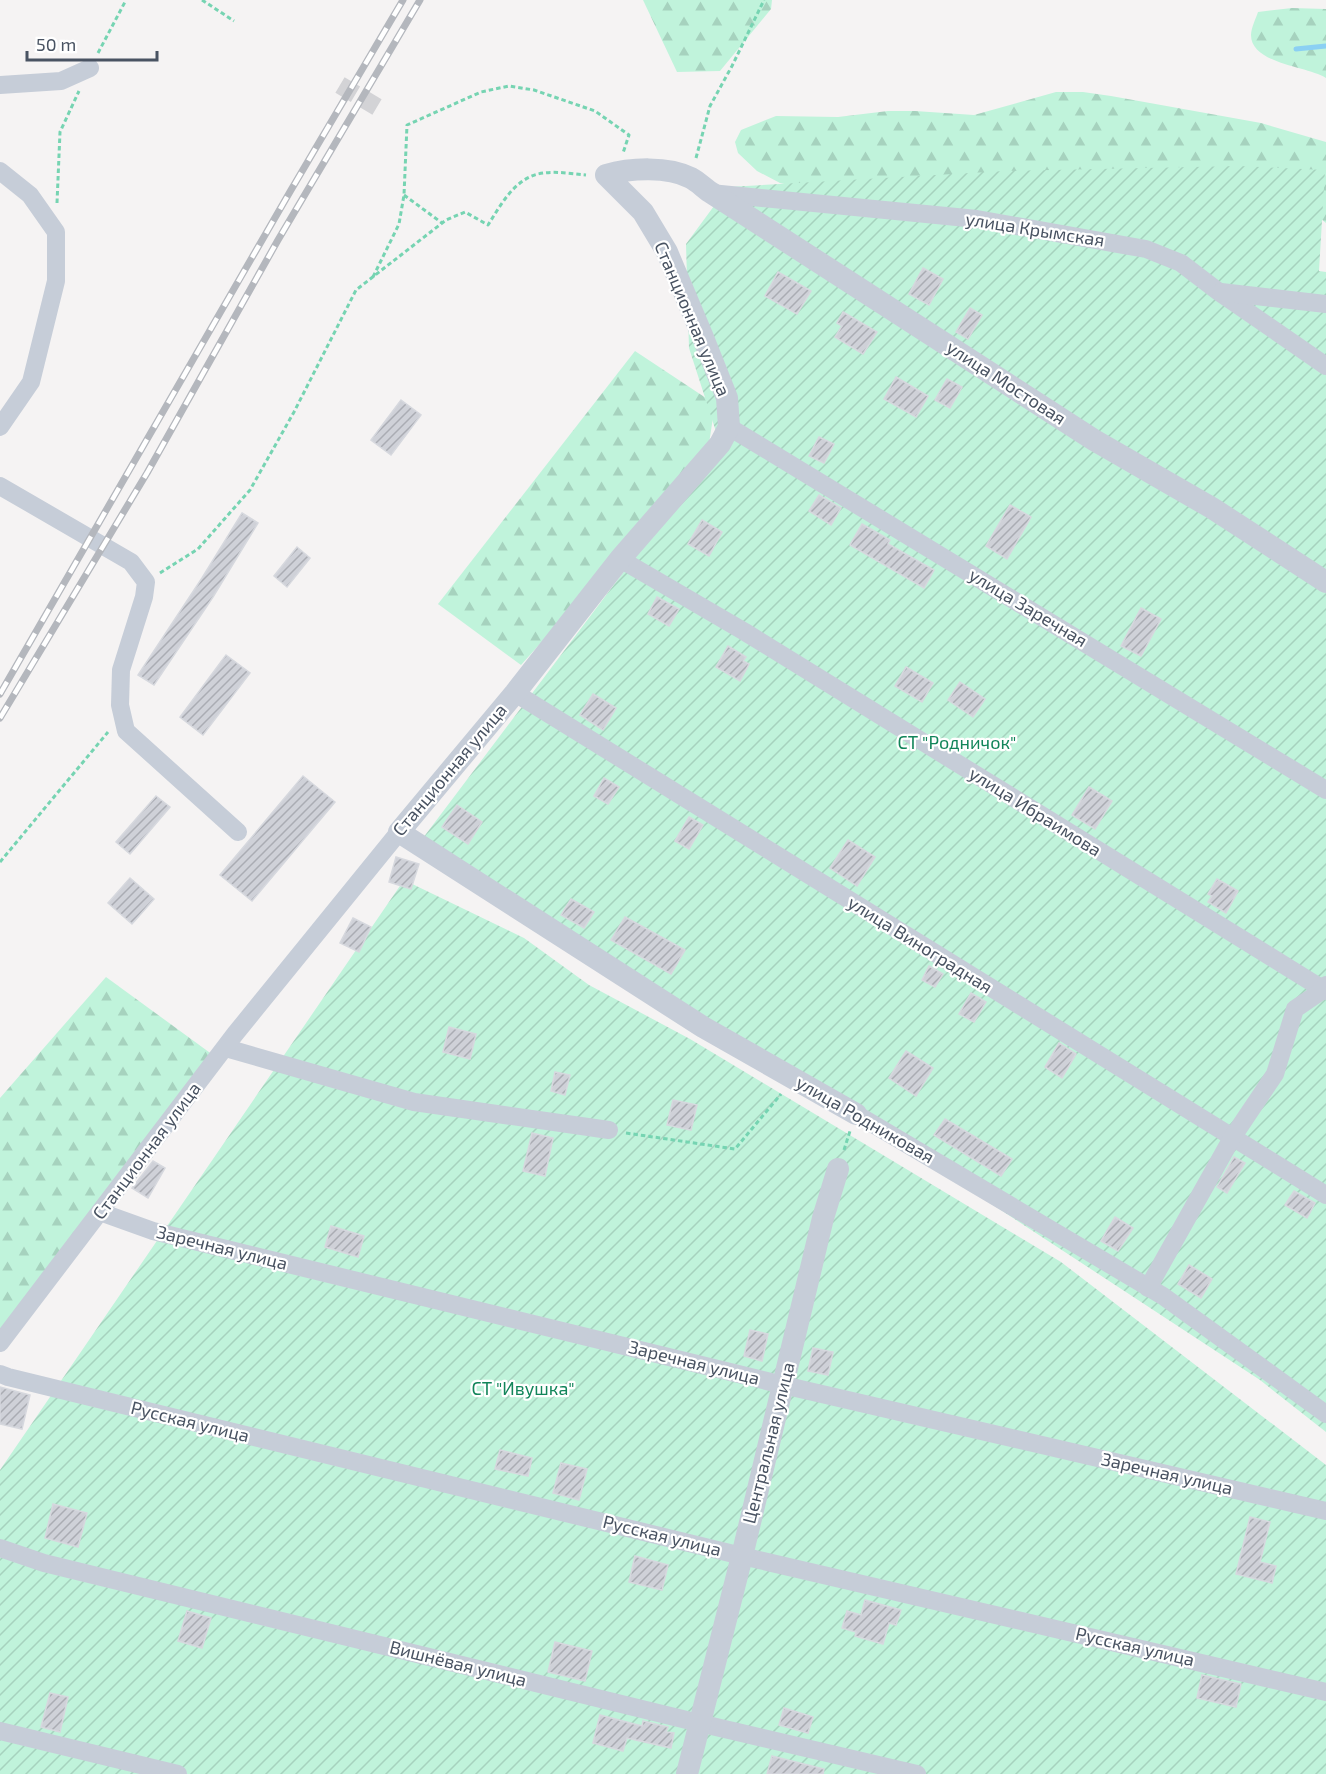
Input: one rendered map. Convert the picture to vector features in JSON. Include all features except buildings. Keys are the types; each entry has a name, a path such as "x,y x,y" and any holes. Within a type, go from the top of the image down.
{"street":[{"path":"0,85 62,81 90,68"},
{"path":"606,175 624,170 657,169 690,177"},
{"path":"0,171 30,195 56,232 56,281 31,382 0,428"},
{"name":"Станционная улица","path":"0,1343 226,1048 620,560 720,444 729,427 727,398 667,252 643,212 606,175"},
{"name":"улица Мостовая","path":"690,177 1094,440 1212,508 1326,582"},
{"name":"улица Крымская","path":"710,192 977,219 1146,249 1182,263 1219,292 1326,366"},
{"path":"1219,292 1326,304"},
{"name":"улица Заречная","path":"729,427 1326,790"},
{"path":"0,486 131,562 146,582 144,597 121,670 120,705 126,731 238,832"},
{"name":"улица Ибраимова","path":"620,560 745,632 1325,989"},
{"name":"улица Виноградная","path":"514,693 1326,1195"},
{"name":"улица Родниковая","path":"399,832 693,1020 1163,1296 1326,1414"},
{"path":"1148,1288 1232,1138 1275,1074 1295,1009 1325,989"},
{"path":"226,1048 414,1101 609,1130"},
{"name":"Центральная улица","path":"687,1774 837,1169"},
{"name":"Заречная улица","path":"100,1212 153,1231 783,1385 1326,1511"},
{"name":"Русская улица","path":"0,1374 742,1556 1326,1692"},
{"name":"Вишнёвая улица","path":"0,1548 45,1563 917,1774"},
{"path":"0,1731 178,1774"}],"path":[{"path":"56,232 60,132 126,0"},
{"path":"202,0 234,21"},
{"path":"690,177 710,106 764,0"},
{"path":"146,582 198,549 250,490 294,412 357,290 442,223 465,212 488,225 509,193 527,178 544,173 606,175 622,156 628,135 595,111 534,90 509,86 480,92 407,124 404,195 399,224 373,277"},
{"path":"404,195 442,223"},
{"path":"0,862 122,714"},
{"path":"609,1130 735,1149 794,1078"},
{"path":"837,1169 856,1114"}],"green space":[{"path":"643,0 772,0 771,9 720,71 677,72"},
{"path":"1292,8 1326,9 1326,78 1281,63 1260,52 1253,45 1251,32 1258,12"},
{"path":"1056,92 1083,92 1111,96 1261,123 1326,142 1326,223 1321,219 820,192 780,183 757,171 738,153 735,142 741,130 776,116 838,117 888,111 974,115"},
{"name":"СТ \"Родничок\"","path":"1239,166 1325,170 1319,271 1326,272 1326,1432 1260,1380 888,1136 423,838 720,444 689,348 686,244 728,187 1005,171"},
{"path":"635,351 715,404 707,457 521,665 438,604"},
{"name":"СТ \"Ивушка\"","path":"404,880 524,938 589,985 690,1039 1061,1262 1326,1465 1326,1774 0,1774 0,1470"},
{"path":"106,977 213,1055 0,1334 0,1098"}],"waterway":[{"path":"1296,49 1326,46"}],"tunnel":[{"path":"340,85 377,107"}],"railway":[{"path":"0,694 403,0"},
{"path":"0,718 147,473 278,240 420,0"}]}
